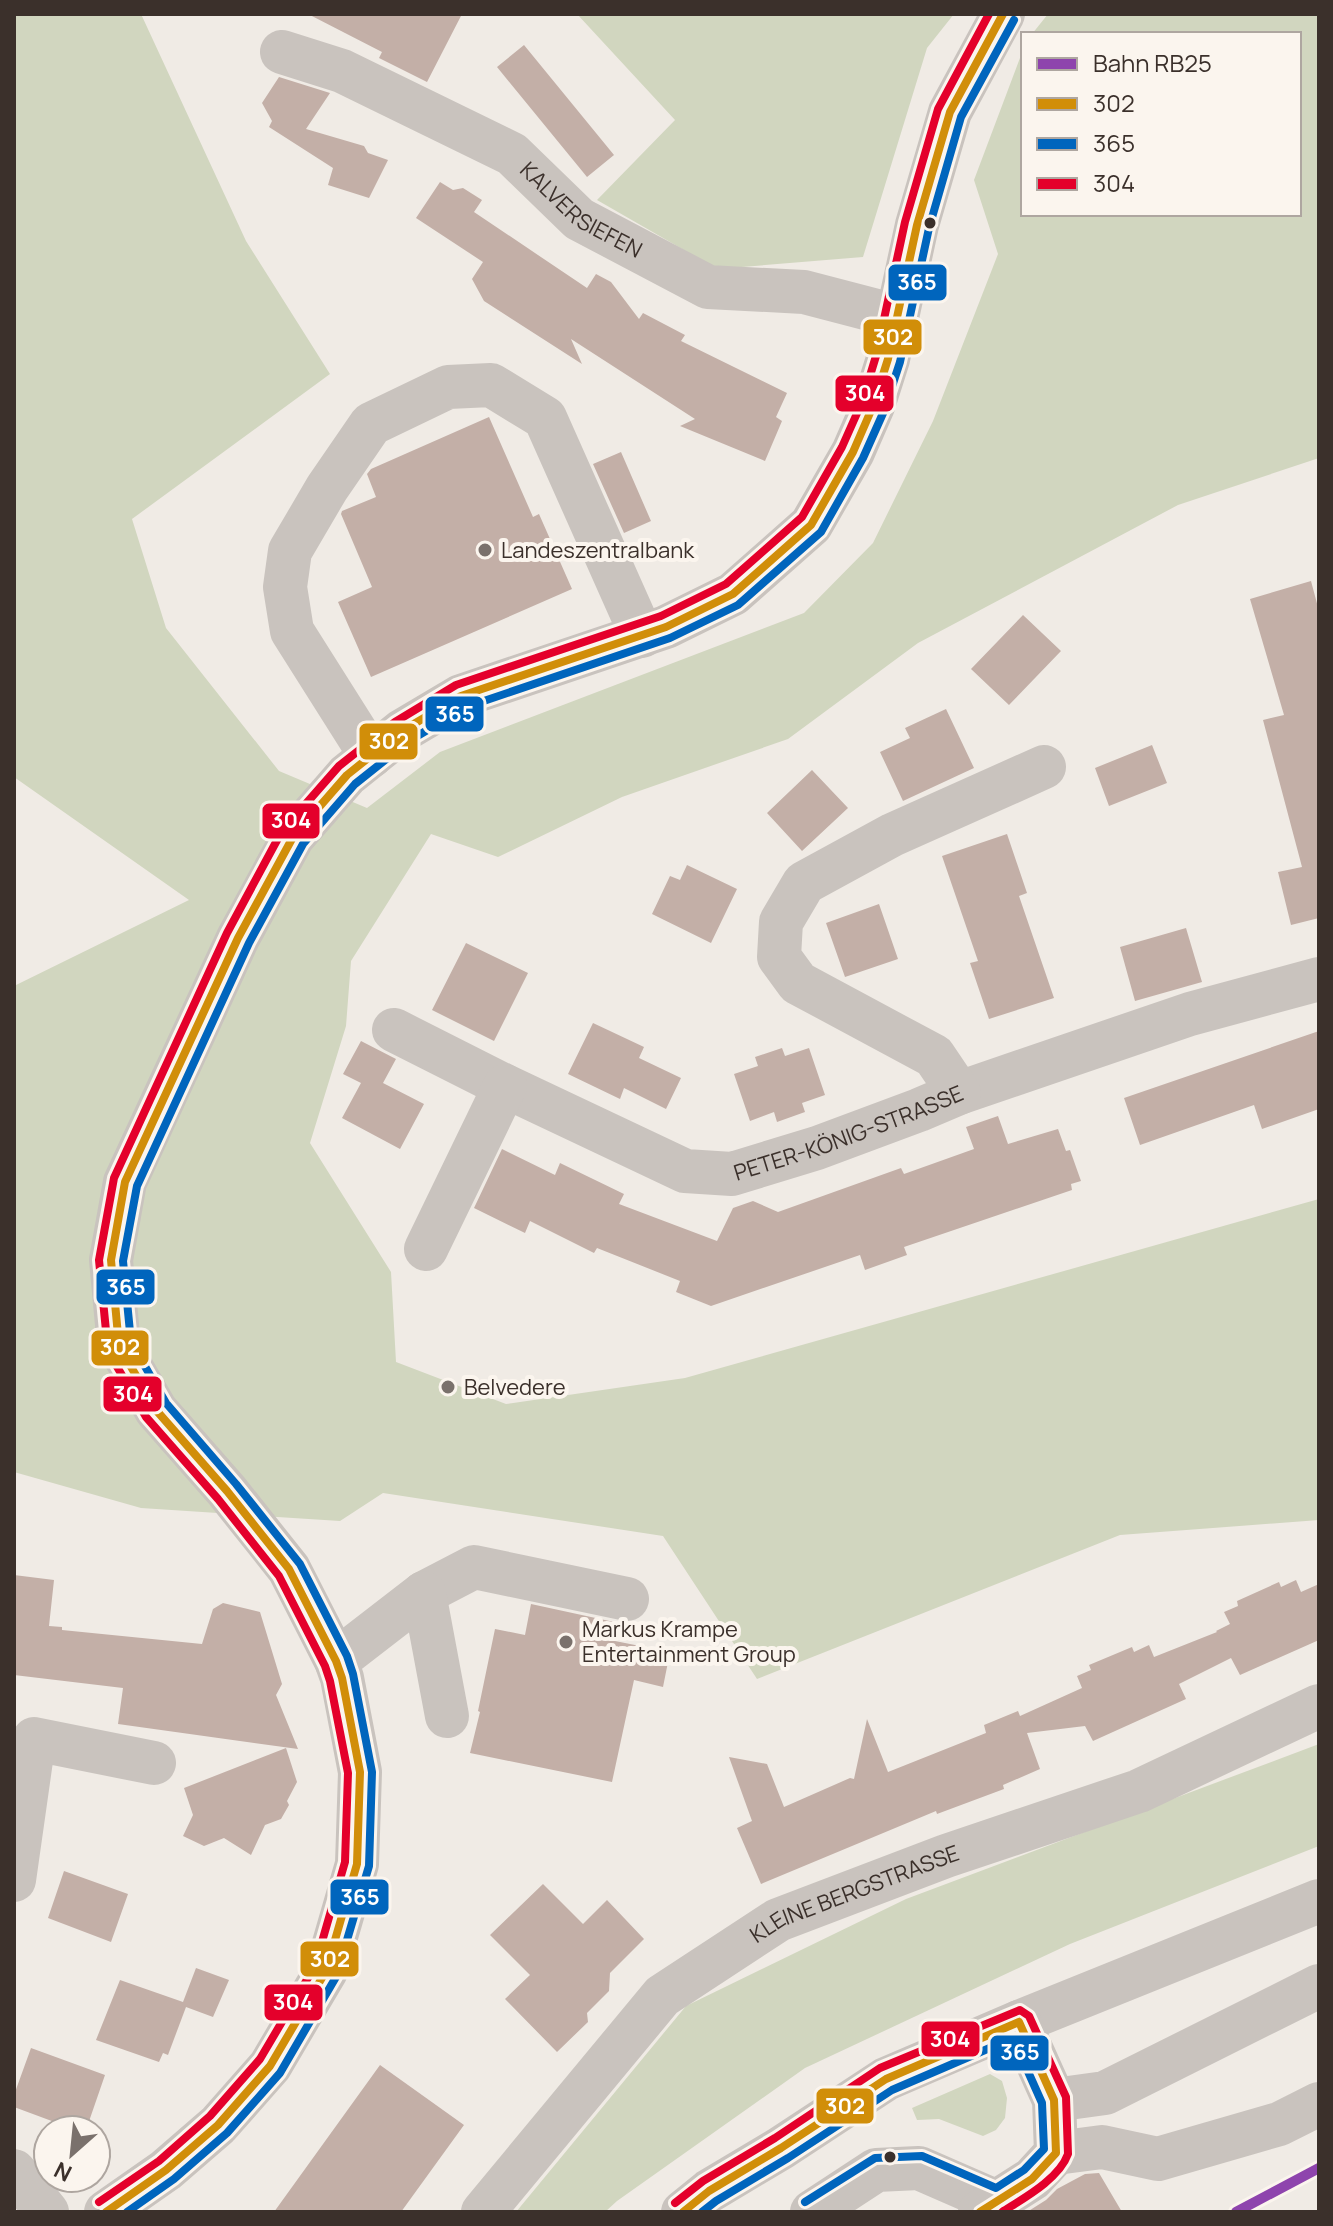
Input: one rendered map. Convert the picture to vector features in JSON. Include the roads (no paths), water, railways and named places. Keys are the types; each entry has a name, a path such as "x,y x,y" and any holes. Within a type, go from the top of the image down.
{"street":[{"path":"106,2212 166,2170 218,2125 270,2066 326,1971 357,1864 360,1772 342,1678 289,1569 227,1491 156,1410 119,1346 111,1260 125,1182 238,938 293,837 347,775 402,731 461,696 666,627 733,594 811,525 853,452 873,406 888,359 917,225 950,112 1003,14"},
{"name":"KALVERSIEFEN","path":"282,52 342,71 512,154 579,219 708,287 804,292 896,316"},
{"path":"371,756 292,631 285,587 290,551 327,488 371,424 448,387 491,385 545,418 642,636"},
{"path":"959,1093 934,1056 798,983 779,957 781,922 804,883 892,835 1044,767"},
{"name":"PETER-KÖNIG-STRASSE","path":"394,1030 685,1171 732,1174 831,1142 959,1093 1190,1014 1319,979"},
{"path":"426,1249 505,1086"},
{"path":"336,1661 424,1593 474,1567 627,1599"},
{"path":"424,1593 447,1716"},
{"name":"KLEINE BERGSTRASSE","path":"483,2212 662,1996 778,1920 946,1856 1139,1791 1319,1706"},
{"path":"14,1880 24,1734 154,1763"},
{"path":"683,2212 709,2191 886,2079 1319,1901"},
{"path":"1054,2100 1105,2093 1319,1986"},
{"path":"1019,2022 1054,2100 1056,2153"},
{"path":"812,2212 876,2170 919,2168 989,2207 1032,2179 1056,2153 1102,2147 1158,2159 1279,2124 1319,2104"},
{"path":"14,2171 47,2212"}],"rail line":[{"name":"RB25","path":"1236,2212 1319,2168"}],"place":[{"name":"Landeszentralbank","path":"485,550"},
{"name":"Belvedere","path":"448,1387"},
{"name":"Markus Krampe Entertainment Group","path":"566,1642"}]}
